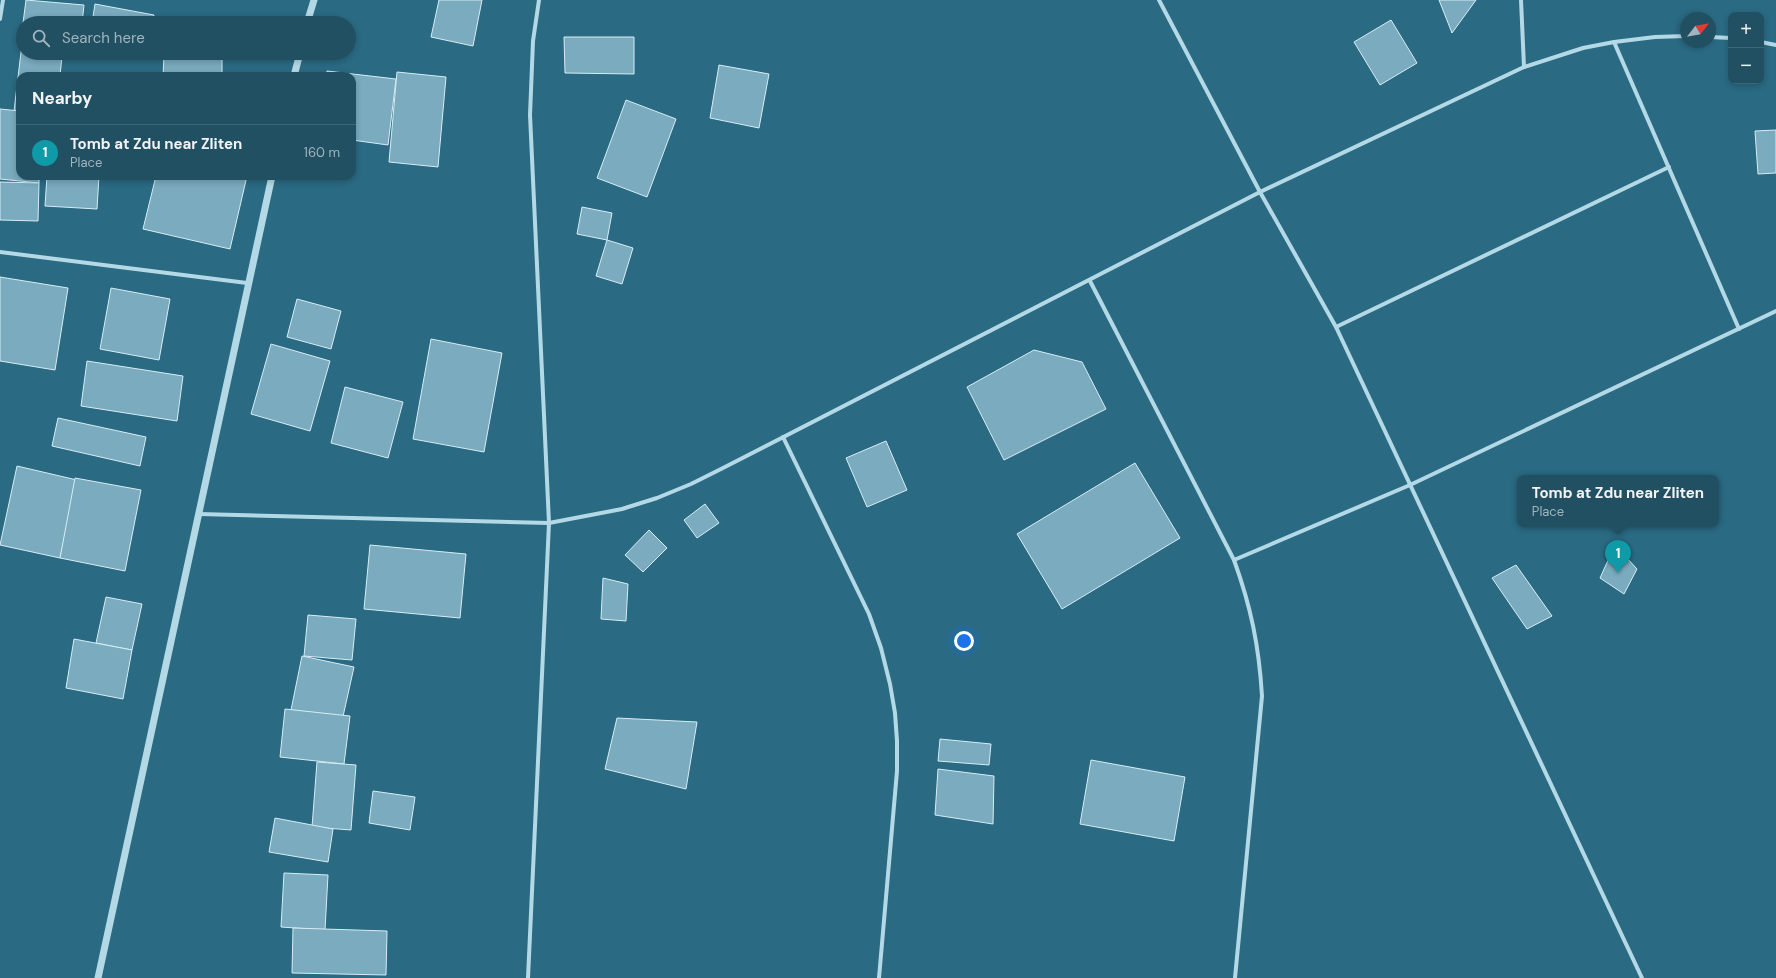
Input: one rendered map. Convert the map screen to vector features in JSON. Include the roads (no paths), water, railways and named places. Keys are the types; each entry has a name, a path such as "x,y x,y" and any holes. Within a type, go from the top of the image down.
{"street":[{"path":"0,19 3,0"},
{"path":"309,16 314,0"},
{"path":"528,978 549,522 530,115 533,41 539,0"},
{"path":"1158,0 1260,192 1336,327 1642,978"},
{"path":"1521,0 1524,67"},
{"path":"199,514 549,522 622,509 657,498 691,484 1090,281 1260,192 1524,67 1576,50 1614,42 1655,37 1680,36"},
{"path":"1716,37 1728,38"},
{"path":"1614,42 1739,329"},
{"path":"1764,43 1776,45"},
{"path":"295,72 298,60"},
{"path":"1336,327 1668,166"},
{"path":"98,978 120,870 199,514 247,283 271,180"},
{"path":"0,252 247,283"},
{"path":"1090,281 1234,560 1247,596 1255,629 1260,662 1262,696 1235,978"},
{"path":"1234,560 1410,485 1776,311"},
{"path":"783,437 869,614 881,648 890,684 897,742 897,771 880,978"}],"place":[{"name":"Tomb at Zdu near Zliten","path":"1618,573"}]}
